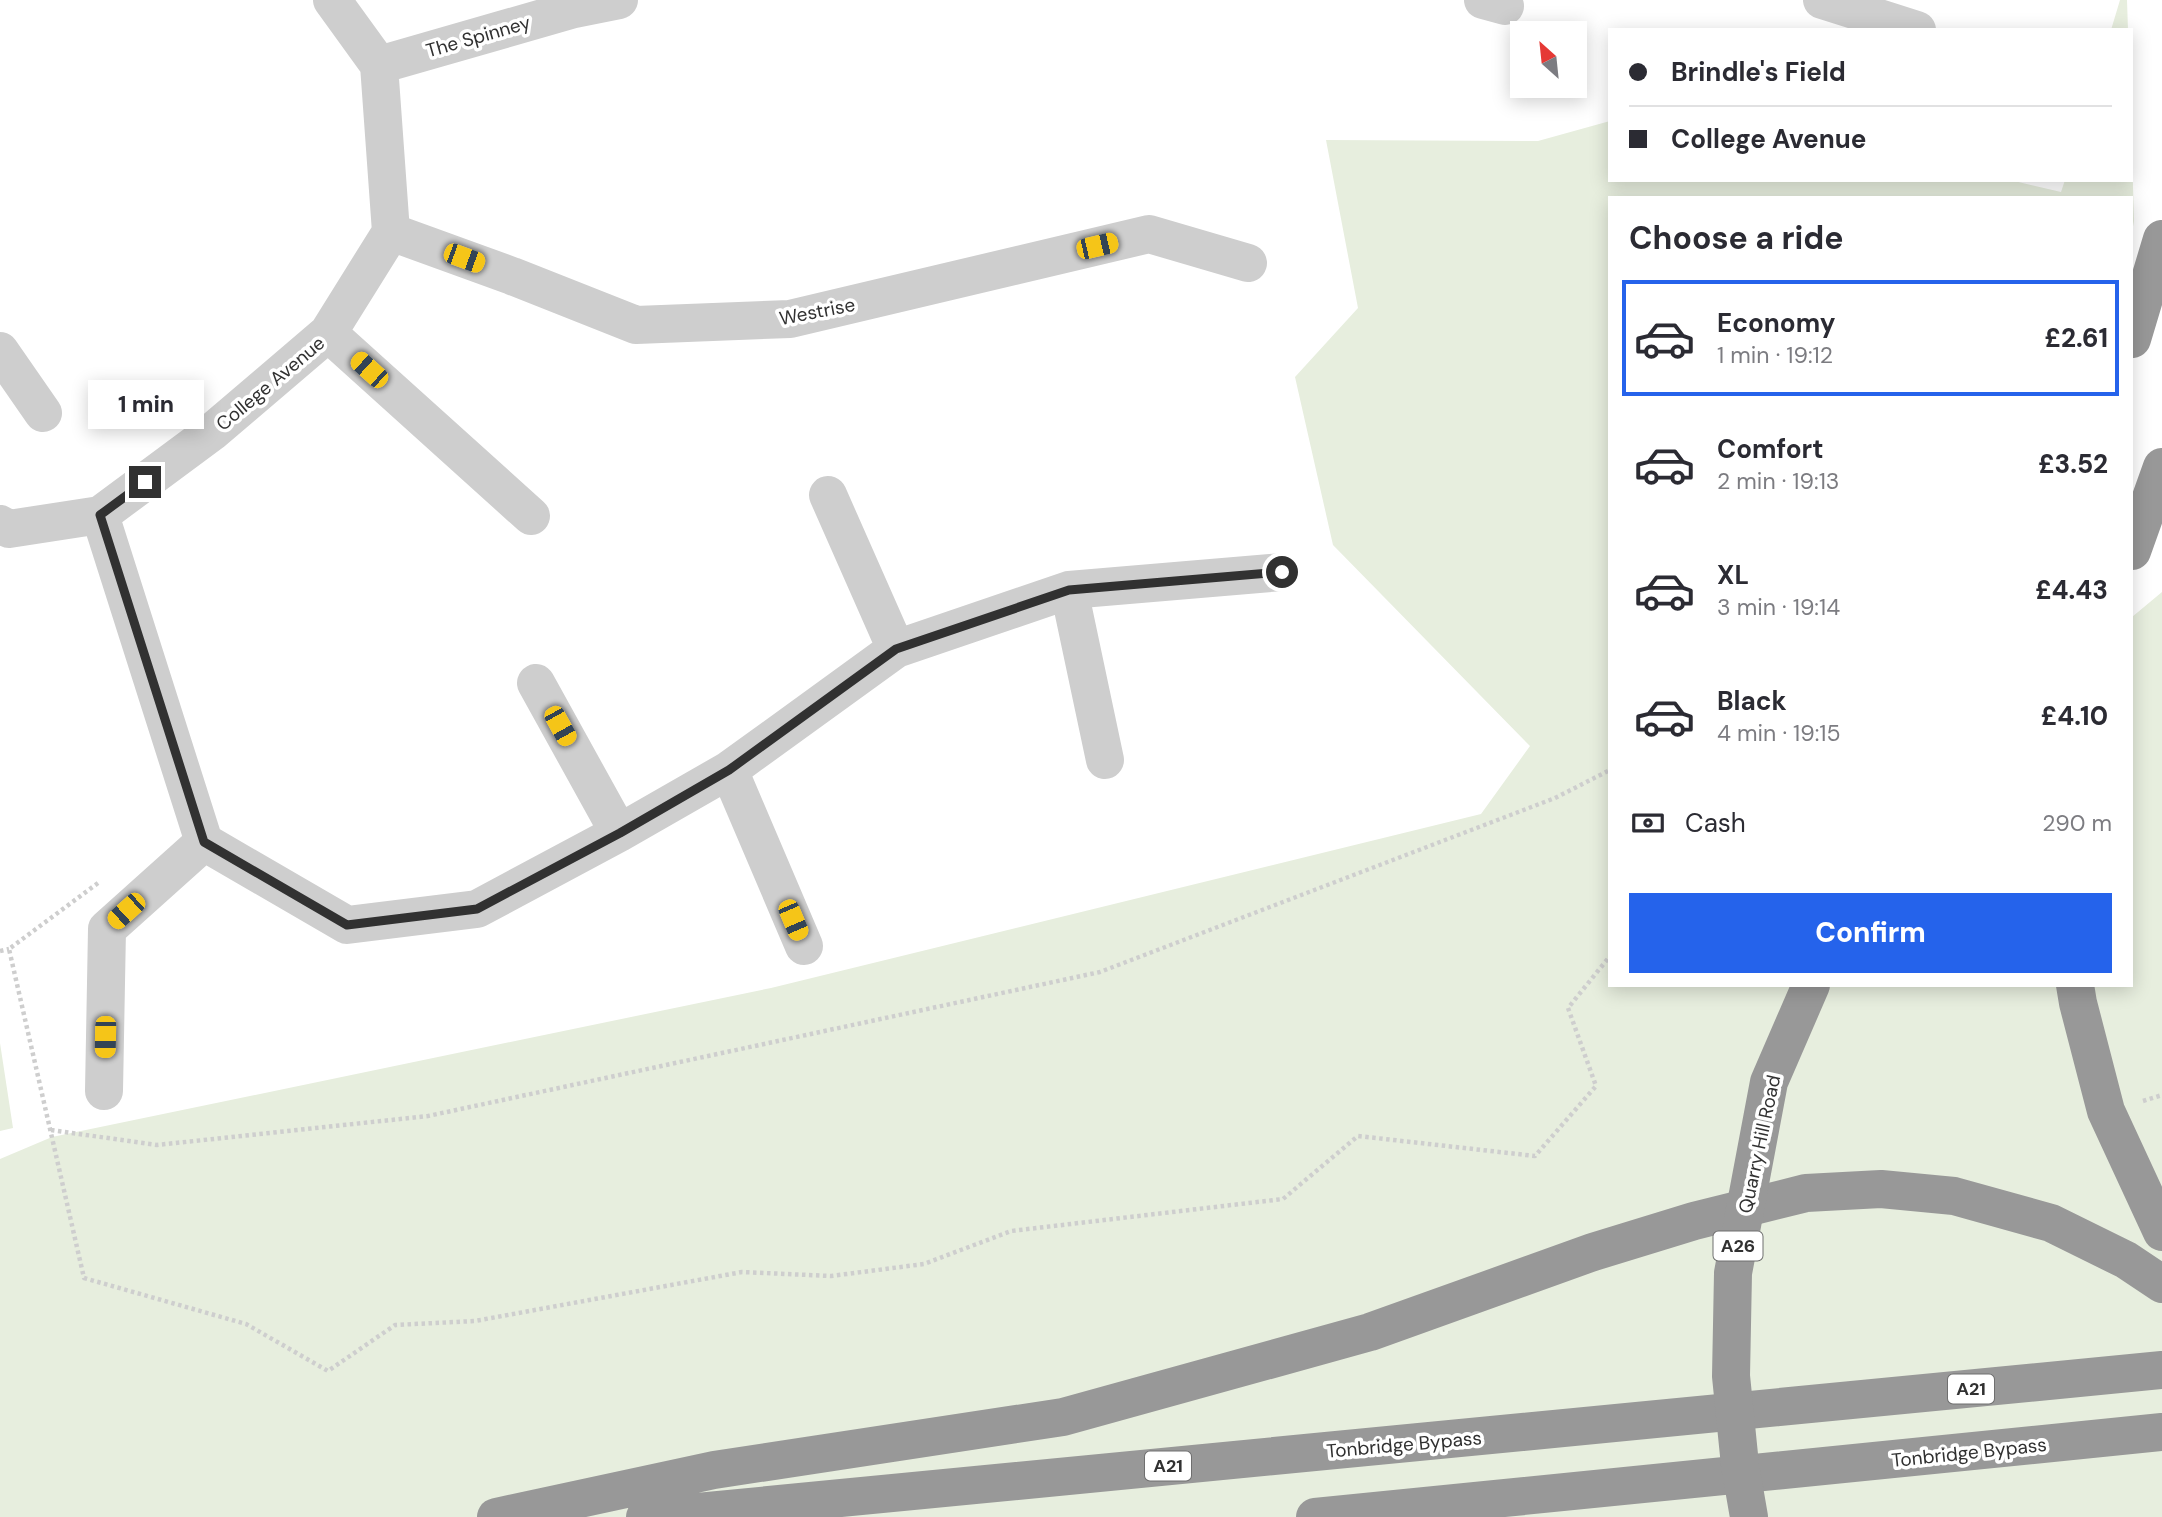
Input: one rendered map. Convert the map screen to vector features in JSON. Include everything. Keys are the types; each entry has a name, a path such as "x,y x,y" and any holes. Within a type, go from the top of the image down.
{"highway":[{"path":"2133,336 2162,239"},
{"path":"2133,548 2162,467"},
{"name":"Quarry Hill Road","path":"1749,1517 1740,1465 1731,1376 1733,1273 1769,1082 1810,987"},
{"path":"2075,987 2106,1111 2162,1232"},
{"path":"496,1517 714,1470 1063,1417 1370,1332 1593,1252 1694,1221 1806,1193 1881,1189 1954,1196 2051,1223 2126,1260 2162,1284"},
{"name":"Tonbridge Bypass","path":"645,1517 2162,1370"},
{"name":"Tonbridge Bypass","path":"1315,1517 2162,1432"}],"street":[{"path":"332,0 379,65 391,232"},
{"name":"The Spinney","path":"379,65 573,9 619,0"},
{"path":"1822,0 1911,28"},
{"name":"Westrise","path":"391,232 636,325 790,319 1149,234 1248,263"},
{"name":"College Avenue","path":"0,524 9,529 100,515 212,432 328,333 391,232"},
{"path":"328,333 531,516"},
{"path":"0,351 43,413"},
{"path":"828,495 896,649"},
{"path":"100,515 204,842 347,925 477,909 620,833 729,770 896,649 1069,590 1282,572"},
{"path":"1069,590 1105,760"},
{"path":"536,683 620,833"},
{"path":"729,770 804,946"},
{"path":"104,1091 107,929 204,842"}],"path":[{"path":"51,1130 157,1145 428,1116 1100,972 1555,798 1608,771"},
{"path":"0,951 9,948 107,876"},
{"path":"9,948 84,1278 246,1324 327,1371 395,1325 475,1321 742,1272 831,1276 924,1264 1011,1231 1283,1199 1359,1136 1535,1156 1596,1086 1568,1007 1608,958"}],"green space":[{"path":"2120,0 2127,0 2128,28 2112,28"},
{"path":"1608,122 1608,182 2018,182 2061,192 2064,182 2133,182 2134,221 2133,226 2133,196 1608,196 1608,987 2133,987 2133,616 2162,592 2162,1517 0,1517 0,1159 52,1137 771,988 1481,814 1530,746 1333,545 1295,377 1358,308 1326,140 1538,141"},
{"path":"0,1043 13,1128 0,1131"}],"route":[{"path":"145,482 100,515 204,842 347,925 477,909 620,833 729,770 896,649 1069,590 1282,572"}]}
